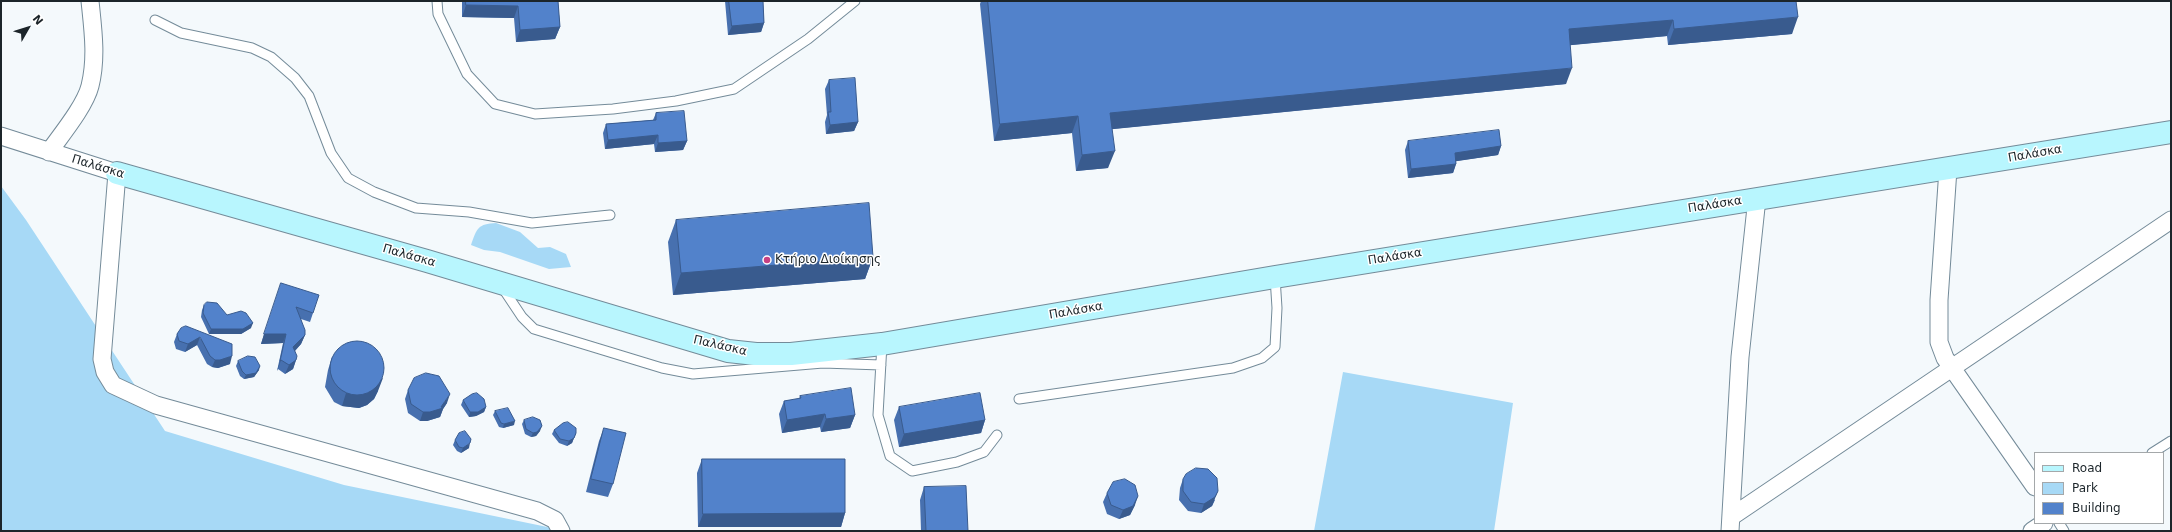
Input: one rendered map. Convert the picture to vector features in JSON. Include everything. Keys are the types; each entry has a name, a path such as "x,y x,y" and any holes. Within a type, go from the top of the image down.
{"street":[{"path":"49,152 73,119 90,88 96,46 90,1"},
{"name":"Παλάσκα","path":"1,136 117,173 499,283 728,351 756,354 791,354 882,344 1275,276 2171,132"},
{"path":"1948,169 1939,300 1939,342 1945,358 2034,486"},
{"path":"117,173 102,359 105,372 113,385 156,405 537,511 555,520 561,531"},
{"path":"1731,524 1740,357 1758,198"},
{"path":"1731,524 1953,368 2171,220"},
{"path":"2032,531 2042,524"}],"lane":[{"path":"437,1 438,14 467,74 495,104 535,114 613,109 676,101 734,89 808,39 855,1"},
{"path":"155,20 182,33 252,48 271,57 295,78 309,96 331,153 348,178 374,192 416,208 470,212 532,223 610,215"},
{"path":"1020,399 1233,368 1262,358 1275,347 1277,308 1275,276"},
{"path":"499,283 522,317 534,329 662,368 693,374 823,363 881,366"},
{"path":"882,344 878,415 890,456 912,471 956,462 984,452 997,435"},
{"path":"2154,452 2171,441"}],"green space":[{"path":"1,186 26,220 165,431 344,485 557,529 558,531 1,531"},
{"path":"496,223 520,232 538,248 550,247 566,254 571,267 549,269 500,252 484,250 471,245 479,228 485,224"},
{"path":"1343,372 1513,403 1494,531 1314,531"}],"building":[{"path":"466,1 558,1 560,27 520,30 518,6 466,5"},
{"path":"729,1 763,1 764,23 732,26"},
{"path":"988,1 1796,1 1798,17 1674,29 1673,20 1569,29 1572,68 1110,113 1115,151 1082,155 1078,116 1000,124"},
{"path":"855,78 858,122 830,125 828,112 831,112 829,80"},
{"path":"684,111 687,141 658,143 658,135 608,140 606,124 656,120 656,113"},
{"path":"1499,130 1501,146 1455,153 1456,164 1411,169 1408,141"},
{"path":"869,203 873,257 681,273 676,220"},
{"path":"281,283 319,295 313,313 296,307 305,330 305,335 293,347 297,356 296,360 289,365 281,360 280,361 286,334 264,334"},
{"path":"207,302 217,303 227,315 241,311 246,313 253,323 243,329 211,329 203,313 204,305"},
{"path":"186,326 232,344 232,356 215,360 210,356 200,337 188,344 179,341 177,334 181,328"},
{"path":"357,341 367,343 376,349 382,358 384,368 382,378 376,387 367,393 357,395 347,393 338,387 332,378 330,368 332,358 338,349 347,343"},
{"path":"248,356 255,357 260,366 256,373 246,375 242,371 238,361"},
{"path":"426,373 439,376 450,394 441,407 443,408 430,412 423,412 411,404 408,390 414,378"},
{"path":"851,388 855,415 826,419 825,414 787,420 784,401 801,398 800,396"},
{"path":"477,393 484,399 486,407 478,412 470,412 463,400 472,394"},
{"path":"980,393 985,420 904,434 899,407"},
{"path":"508,408 515,421 504,424 501,423 495,411"},
{"path":"533,417 540,420 542,426 537,432 533,433 526,429 524,420"},
{"path":"568,422 576,428 574,438 569,441 560,439 554,430 563,423"},
{"path":"604,428 626,433 613,484 591,479"},
{"path":"465,431 471,439 470,443 463,448 459,447 455,440 459,433"},
{"path":"702,459 845,459 845,513 703,514"},
{"path":"1196,468 1208,469 1217,478 1218,491 1215,497 1204,504 1191,502 1183,491 1183,479 1186,474"},
{"path":"1125,479 1135,485 1138,496 1133,506 1123,510 1111,505 1107,493 1113,482"},
{"path":"966,486 968,531 926,531 924,487"}],"place":[{"name":"Κτήριο Διοίκησης","path":"767,260"}]}
